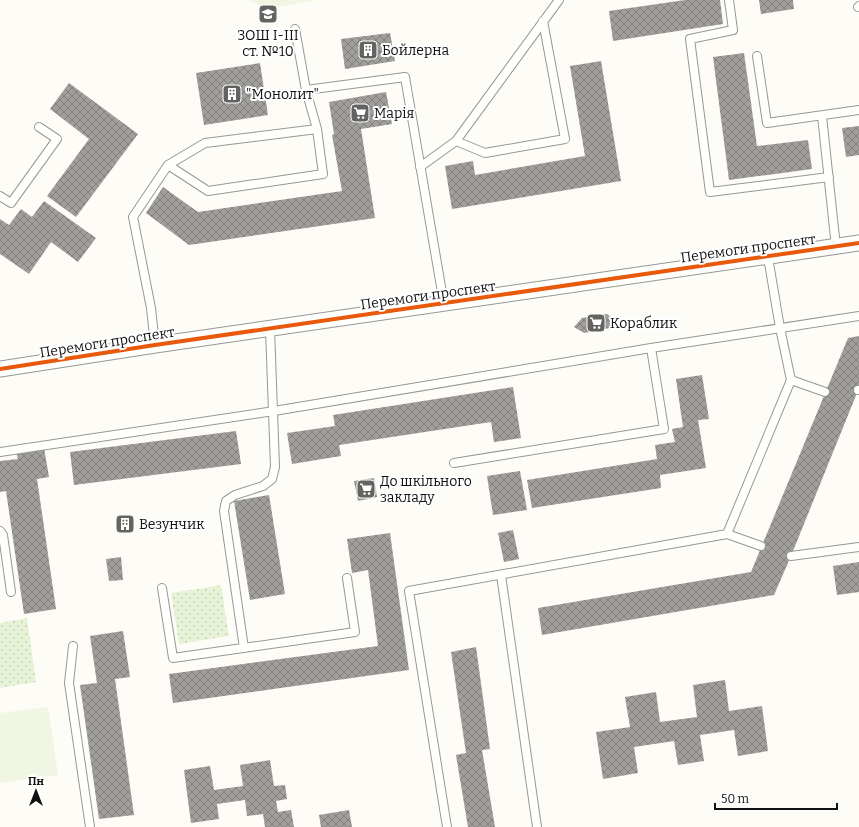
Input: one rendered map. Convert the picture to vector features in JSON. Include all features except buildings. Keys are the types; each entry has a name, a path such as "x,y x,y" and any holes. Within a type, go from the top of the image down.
{"street":[{"name":"Перемоги проспект","path":"0,369 155,345 859,243"}],"lane":[{"path":"420,167 456,141 559,0"},
{"path":"729,0 733,30 690,39 710,192 829,177"},
{"path":"456,141 484,153 565,139 543,21"},
{"path":"168,165 208,191 324,174 317,129 306,90 295,29"},
{"path":"757,56 767,123 859,110"},
{"path":"306,90 405,78 444,304"},
{"path":"822,116 836,246"},
{"path":"0,196 11,203 57,139 39,127"},
{"path":"155,345 151,308 133,217 168,165 205,143 317,129"},
{"path":"727,534 791,380 780,328 768,256"},
{"path":"0,452 274,411 651,348 859,316"},
{"path":"244,648 224,511 226,501 235,495 263,486 272,479 275,467 270,329"},
{"path":"454,463 664,429 651,348"},
{"path":"791,380 825,392"},
{"path":"0,531 3,535 12,592"},
{"path":"447,827 409,591 727,534 761,546"},
{"path":"791,556 859,547"},
{"path":"501,575 537,827"},
{"path":"162,588 172,658 355,632 347,578"},
{"path":"73,646 69,683 90,827"}],"green space":[{"path":"249,0 318,0 285,6 267,7"},
{"path":"221,585 229,636 179,644 171,593"},
{"path":"27,618 36,682 0,688 0,623"},
{"path":"48,707 58,775 0,783 0,713"}],"cycle path":[{"path":"0,369 155,345 859,243"}],"place":[{"name":"ЗОШ І-ІІІ ст. №10","path":"268,14"},
{"name":"Бойлерна","path":"368,50"},
{"name":"\"Монолит\"","path":"232,94"},
{"name":"Марія","path":"360,113"},
{"name":"Кораблик","path":"596,323"},
{"name":"До шкільного закладу","path":"366,489"},
{"name":"Везунчик","path":"125,524"}]}
